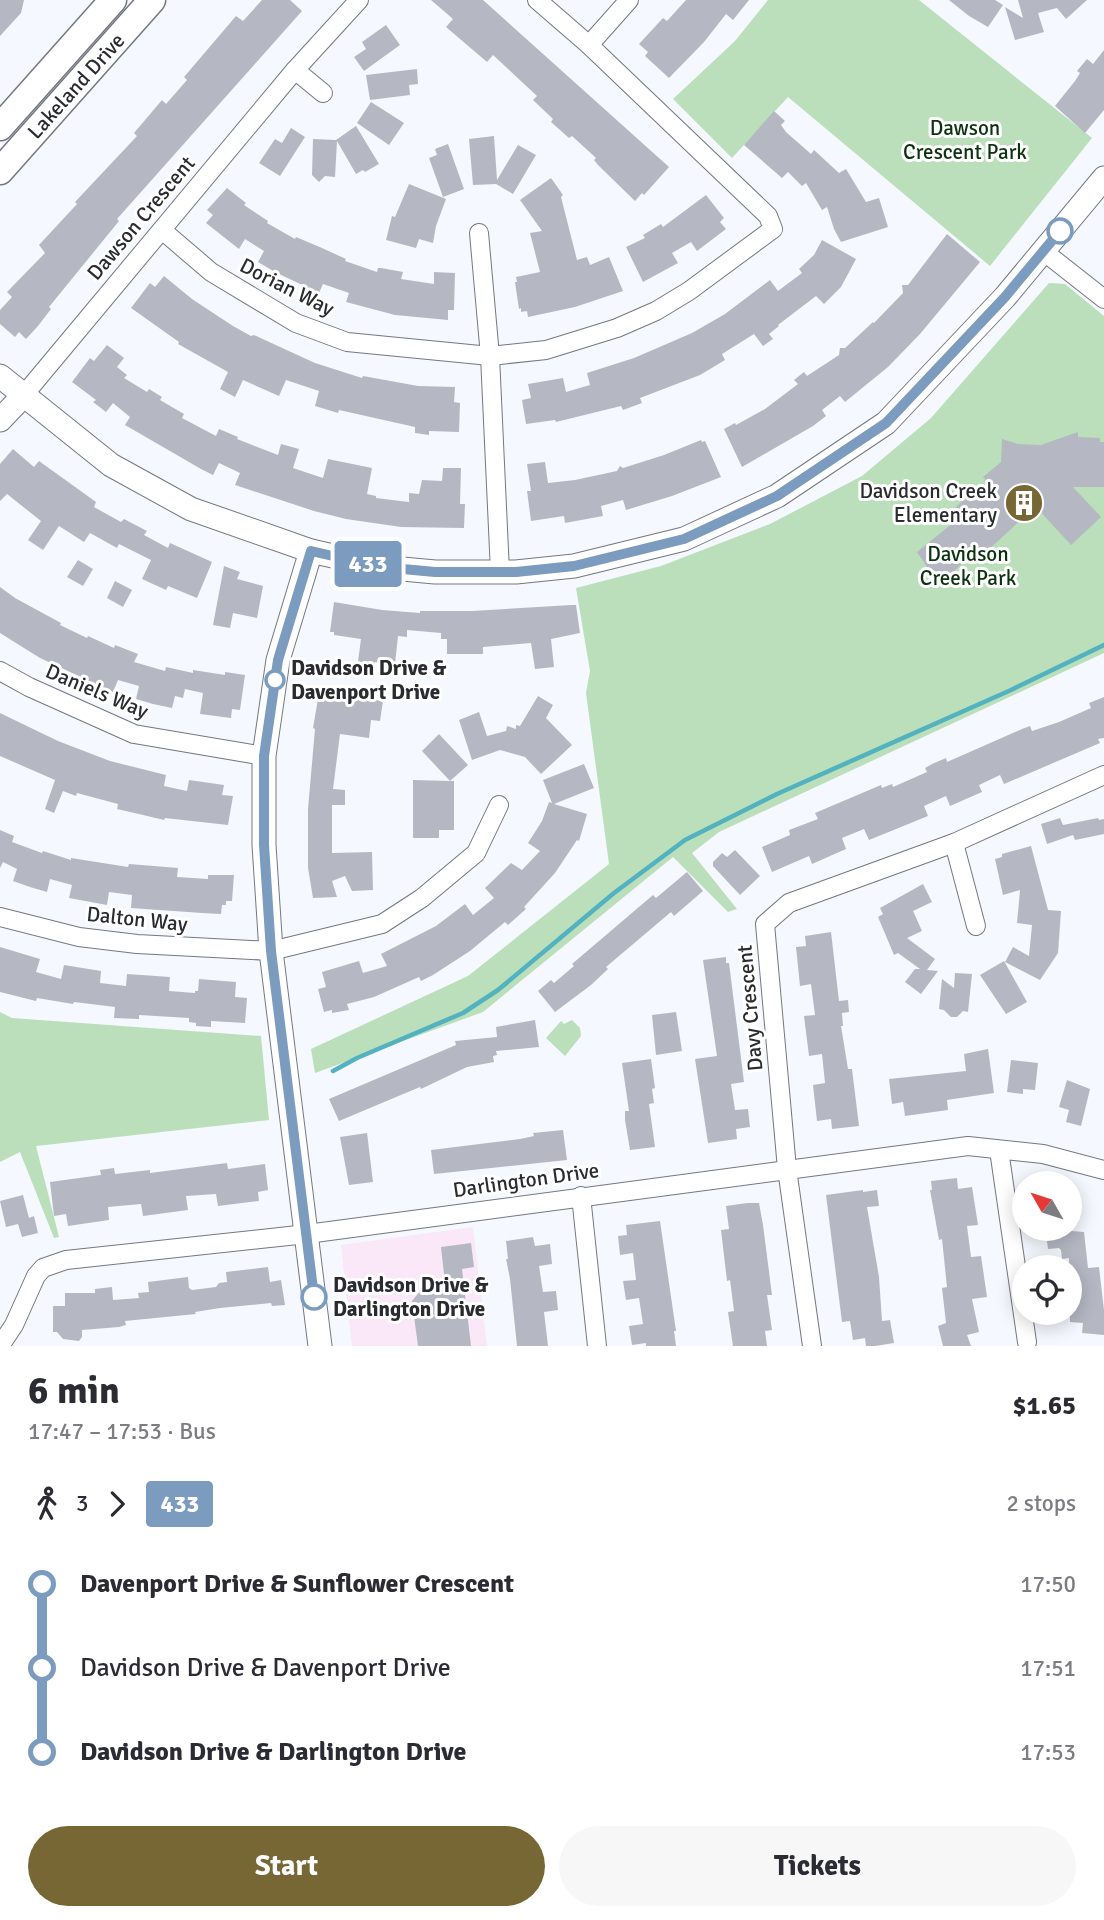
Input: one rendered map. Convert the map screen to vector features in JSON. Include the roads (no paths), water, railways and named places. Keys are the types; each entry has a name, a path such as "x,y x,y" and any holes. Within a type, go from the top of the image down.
{"main road":[{"name":"Lakeland Drive","path":"0,127 113,0"},
{"name":"Lakeland Drive","path":"0,171 152,0"}],"street":[{"name":"Dawson Crescent","path":"23,396 295,70 359,0"},
{"path":"537,0 589,46 629,0"},
{"name":"Dorian Way","path":"162,230 211,272 296,323 347,342 490,356 546,349 617,328 656,311 689,291 774,229 768,216 589,46"},
{"path":"295,70 323,93"},
{"path":"0,376 111,465 191,509 311,551 381,567 435,572 533,571 574,566 684,539 777,496 886,423 1005,297 1104,178"},
{"path":"479,233 490,356 500,572"},
{"path":"1043,251 1104,299"},
{"path":"0,420 23,396"},
{"path":"311,551 278,660 264,756 264,845 271,951 320,1346"},
{"name":"Daniels Way","path":"0,671 134,734 264,756"},
{"name":"Davy Crescent","path":"787,1169 765,924 789,902 954,843 1104,775"},
{"name":"Dalton Way","path":"0,917 79,937 136,944 271,951 382,924 422,898 476,853 499,805"},
{"path":"954,843 976,926"},
{"name":"Darlington Drive","path":"0,1346 14,1325 36,1276 43,1268 57,1262 307,1234 968,1146 1043,1154 1104,1170"},
{"path":"999,1150 1027,1342"},
{"path":"787,1169 812,1346"},
{"path":"581,1196 597,1346"}],"waterway":[{"path":"333,1071 463,1013 498,990 614,893 685,840 777,794 1011,690 1104,645"}],"place":[{"name":"Davidson Creek Elementary","path":"1024,503"},
{"name":"Davidson Drive & Davenport Drive","path":"275,680"},
{"name":"Davidson Drive & Darlington Drive","path":"314,1297"}],"park label":[{"name":"Dawson Crescent Park","path":"965,140"},
{"name":"Davidson Creek Park","path":"968,566"}]}
